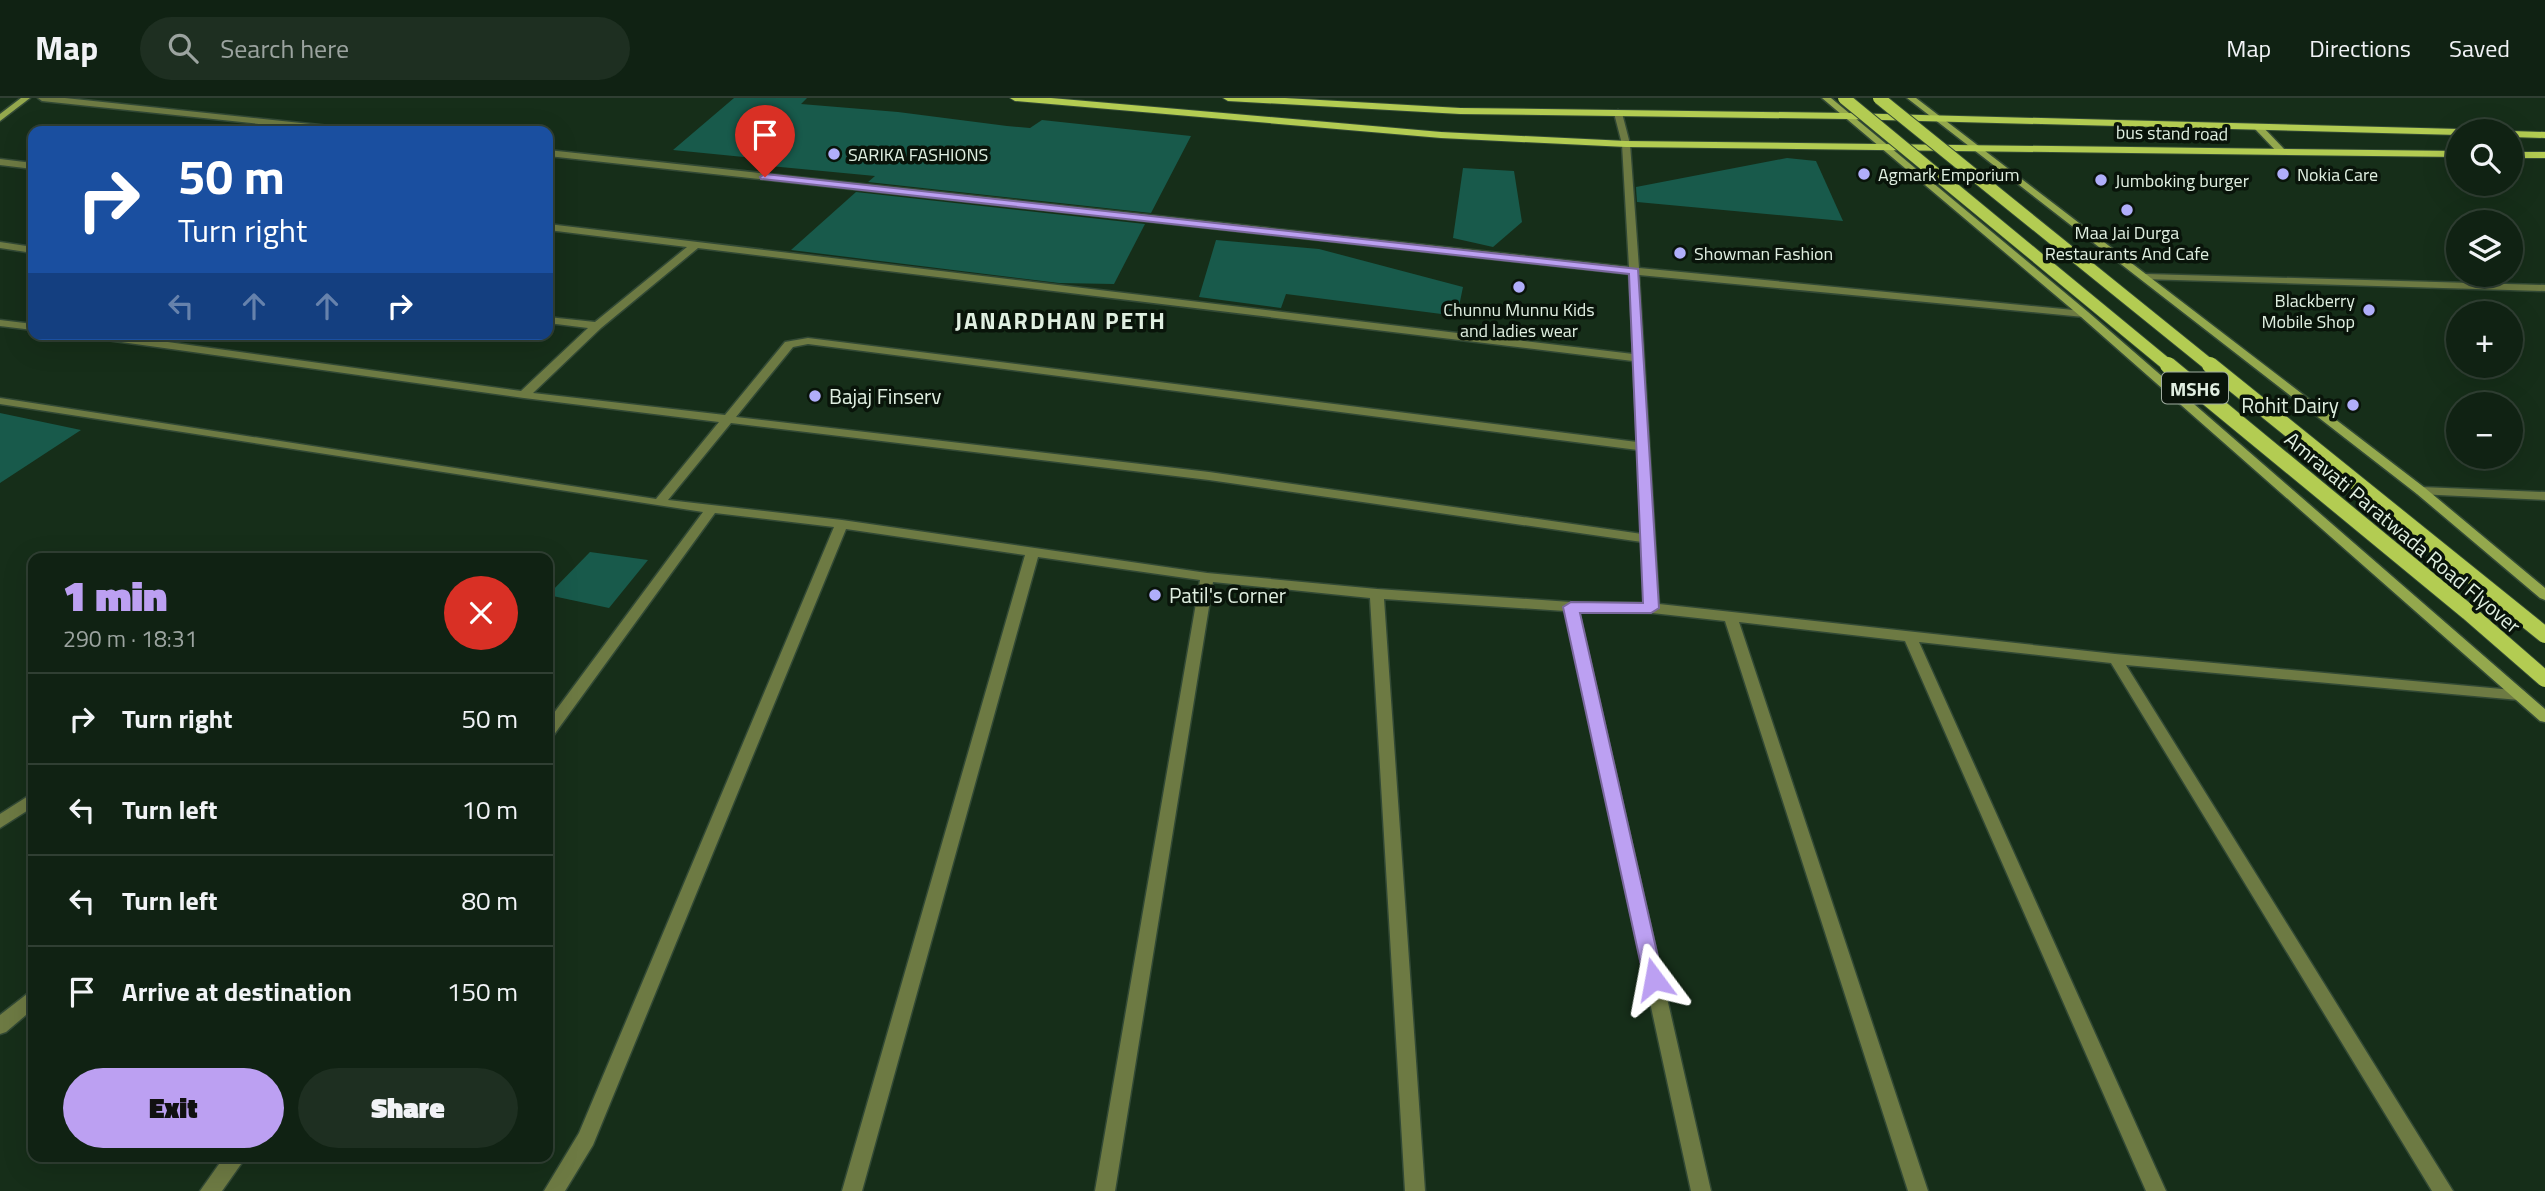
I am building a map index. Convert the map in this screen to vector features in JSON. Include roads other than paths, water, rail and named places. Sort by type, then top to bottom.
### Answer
[{"type":"main road","name":"bus stand road","points":[[1015,98],[1427,134],[1626,144],[2446,154]]},
{"type":"main road","name":"bus stand road","points":[[1228,98],[1460,111],[1846,116],[2446,132]]},
{"type":"main road","name":"Amravati Paratwada Road Flyover","points":[[1844,98],[2468,612],[2545,679]]},
{"type":"main road","name":"Amravati Paratwada Road Flyover","points":[[1879,98],[2545,635]]},
{"type":"main road","points":[[2523,134],[2545,135]]},
{"type":"main road","points":[[2523,155],[2545,155]]},
{"type":"street","points":[[0,118],[26,98]]},
{"type":"street","points":[[42,98],[302,126]]},
{"type":"street","points":[[1826,98],[2084,314],[2545,717]]},
{"type":"street","points":[[1911,98],[1972,148],[2146,277],[2421,491],[2545,596]]},
{"type":"street","points":[[1618,113],[1626,144],[1645,447],[1651,608]]},
{"type":"street","points":[[2258,127],[2282,152]]},
{"type":"street","points":[[553,154],[1634,271],[2084,314]]},
{"type":"street","points":[[0,162],[28,165]]},
{"type":"street","points":[[553,228],[1639,358]]},
{"type":"street","points":[[0,245],[28,249]]},
{"type":"street","points":[[524,395],[597,326],[695,245]]},
{"type":"street","points":[[2146,277],[2545,288]]},
{"type":"street","points":[[553,321],[597,326]]},
{"type":"street","points":[[0,323],[28,326]]},
{"type":"street","points":[[128,340],[524,395],[1209,476],[1648,539]]},
{"type":"street","points":[[659,503],[789,344],[808,341],[1645,447]]},
{"type":"street","points":[[0,401],[659,503],[842,524],[1207,577],[1377,594],[1571,607],[1651,608],[2115,659],[2519,695]]},
{"type":"street","points":[[2421,491],[2545,496]]},
{"type":"street","points":[[553,725],[711,510]]},
{"type":"street","points":[[554,1191],[586,1139],[842,524]]},
{"type":"street","points":[[852,1191],[1033,551]]},
{"type":"street","points":[[1104,1191],[1207,577]]},
{"type":"street","points":[[1377,594],[1415,1191]]},
{"type":"street","points":[[1571,607],[1701,1191]]},
{"type":"street","points":[[1730,616],[1918,1191]]},
{"type":"street","points":[[1910,637],[2156,1191]]},
{"type":"street","points":[[2115,659],[2442,1191]]},
{"type":"street","points":[[0,822],[28,802]]},
{"type":"street","points":[[0,1026],[28,1003]]},
{"type":"street","points":[[211,1191],[232,1162]]},
{"type":"place","name":"SARIKA FASHIONS","points":[[834,154]]},
{"type":"place","name":"Agmark Emporium","points":[[1864,174]]},
{"type":"place","name":"Nokia Care","points":[[2283,174]]},
{"type":"place","name":"Jumboking burger","points":[[2101,180]]},
{"type":"place","name":"Maa Jai Durga Restaurants And Cafe","points":[[2127,210]]},
{"type":"place","name":"Showman Fashion","points":[[1680,253]]},
{"type":"place","name":"Chunnu Munnu Kids and ladies wear","points":[[1519,287]]},
{"type":"place","name":"Blackberry Mobile Shop","points":[[2369,310]]},
{"type":"place","name":"Bajaj Finserv","points":[[815,396]]},
{"type":"place","name":"Rohit Dairy","points":[[2353,405]]},
{"type":"place","name":"Patil's Corner","points":[[1155,595]]},
{"type":"district","name":"JANARDHAN PETH","points":[[1061,320]]}]
